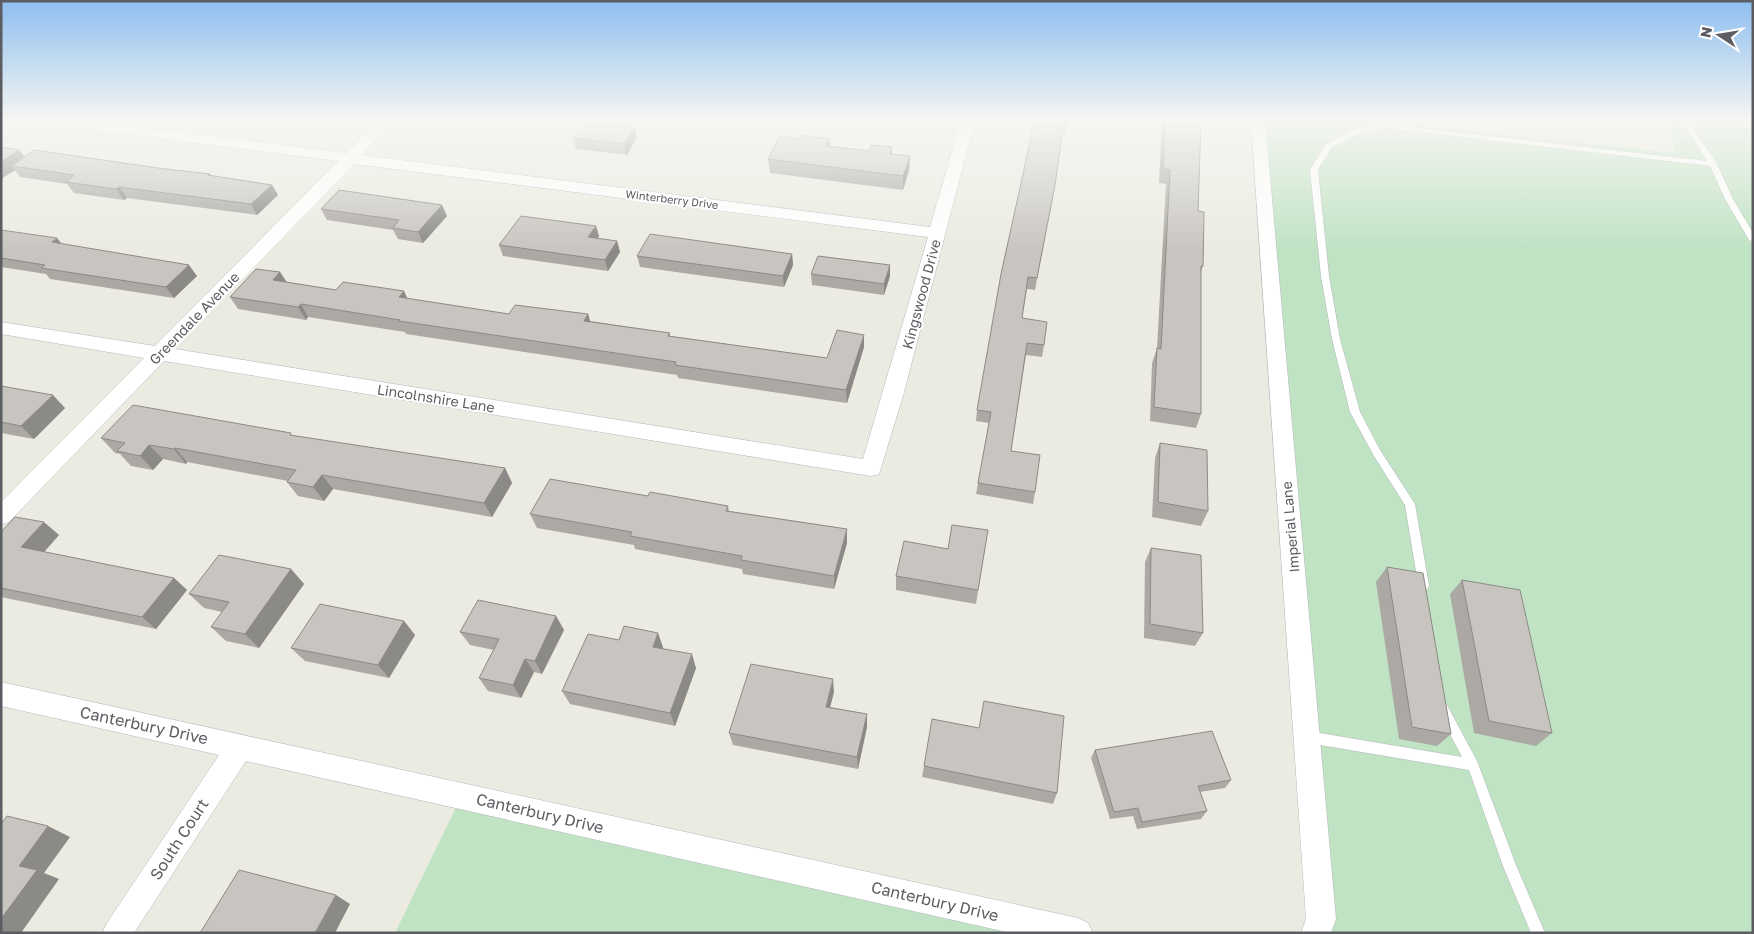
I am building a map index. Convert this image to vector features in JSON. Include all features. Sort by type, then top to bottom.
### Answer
[{"type":"street","name":"Greendale Avenue","points":[[1,516],[344,164]]},
{"type":"street","name":"Winterberry Drive","points":[[392,164],[937,234]]},
{"type":"street","name":"Kingswood Drive","points":[[871,468],[893,396],[956,164]]},
{"type":"street","name":"Imperial Lane","points":[[1261,164],[1321,919],[1316,933]]},
{"type":"street","name":"Lincolnshire Lane","points":[[1,328],[871,468]]},
{"type":"street","name":"Canterbury Drive","points":[[1,694],[1078,933]]},
{"type":"street","name":"South Court","points":[[118,933],[240,746]]},
{"type":"lane","points":[[1318,164],[1314,170],[1325,276],[1336,339],[1355,412],[1377,453],[1410,504],[1424,593]]},
{"type":"lane","points":[[1709,164],[1713,164],[1729,199],[1753,240]]},
{"type":"lane","points":[[1442,702],[1444,711],[1473,766],[1510,866],[1538,933]]},
{"type":"lane","points":[[1307,737],[1473,766]]},
{"type":"green space","points":[[1261,164],[1753,164],[1753,933],[1316,933],[1321,919]]},
{"type":"green space","points":[[462,795],[1078,933],[395,933]]},
{"type":"building","points":[[15,164],[128,164],[210,174],[208,175],[272,185],[251,204],[66,182],[74,175],[12,166]]},
{"type":"building","points":[[804,164],[907,164],[903,176]]},
{"type":"building","points":[[1058,164],[1037,278],[1028,277],[1022,318],[1047,322],[1044,345],[1027,343],[1011,451],[1040,455],[1035,492],[978,483],[991,412],[977,410],[1001,274],[1025,165]]},
{"type":"building","points":[[1163,164],[1200,164],[1198,211],[1204,212],[1203,266],[1201,266],[1201,414],[1154,407],[1157,348],[1161,349],[1170,170],[1163,169]]},
{"type":"building","points":[[339,190],[442,205],[418,232],[393,228],[399,220],[321,209]]},
{"type":"building","points":[[521,216],[596,226],[588,237],[617,241],[605,260],[499,245]]},
{"type":"building","points":[[1,230],[57,238],[52,242],[189,265],[166,287],[41,268],[45,265],[1,258]]},
{"type":"building","points":[[650,234],[792,254],[783,276],[637,256]]},
{"type":"building","points":[[818,256],[890,265],[884,284],[811,274]]},
{"type":"building","points":[[256,269],[280,272],[273,280],[336,290],[343,282],[404,291],[399,297],[509,314],[515,305],[588,314],[584,321],[670,333],[668,336],[827,358],[837,330],[864,335],[846,390],[675,365],[676,362],[399,321],[301,304],[298,307],[230,297]]},
{"type":"building","points":[[1,386],[53,395],[21,426],[1,422]]},
{"type":"building","points":[[133,405],[291,433],[290,435],[505,468],[484,503],[322,475],[313,487],[287,482],[296,470],[149,445],[140,456],[117,451],[125,443],[101,438]]},
{"type":"building","points":[[1160,443],[1207,450],[1208,511],[1158,502]]},
{"type":"building","points":[[550,479],[648,496],[650,492],[728,506],[726,511],[847,529],[834,576],[741,560],[742,556],[630,536],[632,532],[530,514]]},
{"type":"building","points":[[15,517],[44,522],[21,547],[174,578],[142,617],[1,588],[1,532]]},
{"type":"building","points":[[952,525],[988,530],[978,590],[896,576],[904,541],[948,549]]},
{"type":"building","points":[[1151,548],[1201,555],[1203,633],[1150,624]]},
{"type":"building","points":[[219,555],[291,569],[245,634],[211,627],[229,602],[189,594]]},
{"type":"building","points":[[1387,567],[1423,573],[1451,734],[1412,727]]},
{"type":"building","points":[[1462,580],[1520,590],[1552,733],[1489,721]]},
{"type":"building","points":[[478,600],[556,616],[535,661],[525,659],[513,685],[479,678],[499,639],[460,632]]},
{"type":"building","points":[[320,604],[404,621],[378,665],[291,648]]},
{"type":"building","points":[[624,626],[658,633],[653,647],[692,654],[670,713],[562,691],[588,634],[619,640]]},
{"type":"building","points":[[751,664],[833,679],[826,707],[867,714],[857,757],[729,733]]},
{"type":"building","points":[[984,701],[1064,716],[1057,793],[924,766],[932,719],[979,728]]},
{"type":"building","points":[[1212,731],[1231,780],[1198,786],[1207,811],[1142,822],[1138,808],[1114,812],[1095,750]]},
{"type":"building","points":[[7,816],[48,826],[19,866],[37,870],[1,919],[1,824]]},
{"type":"building","points":[[239,870],[336,895],[315,933],[200,933]]}]
